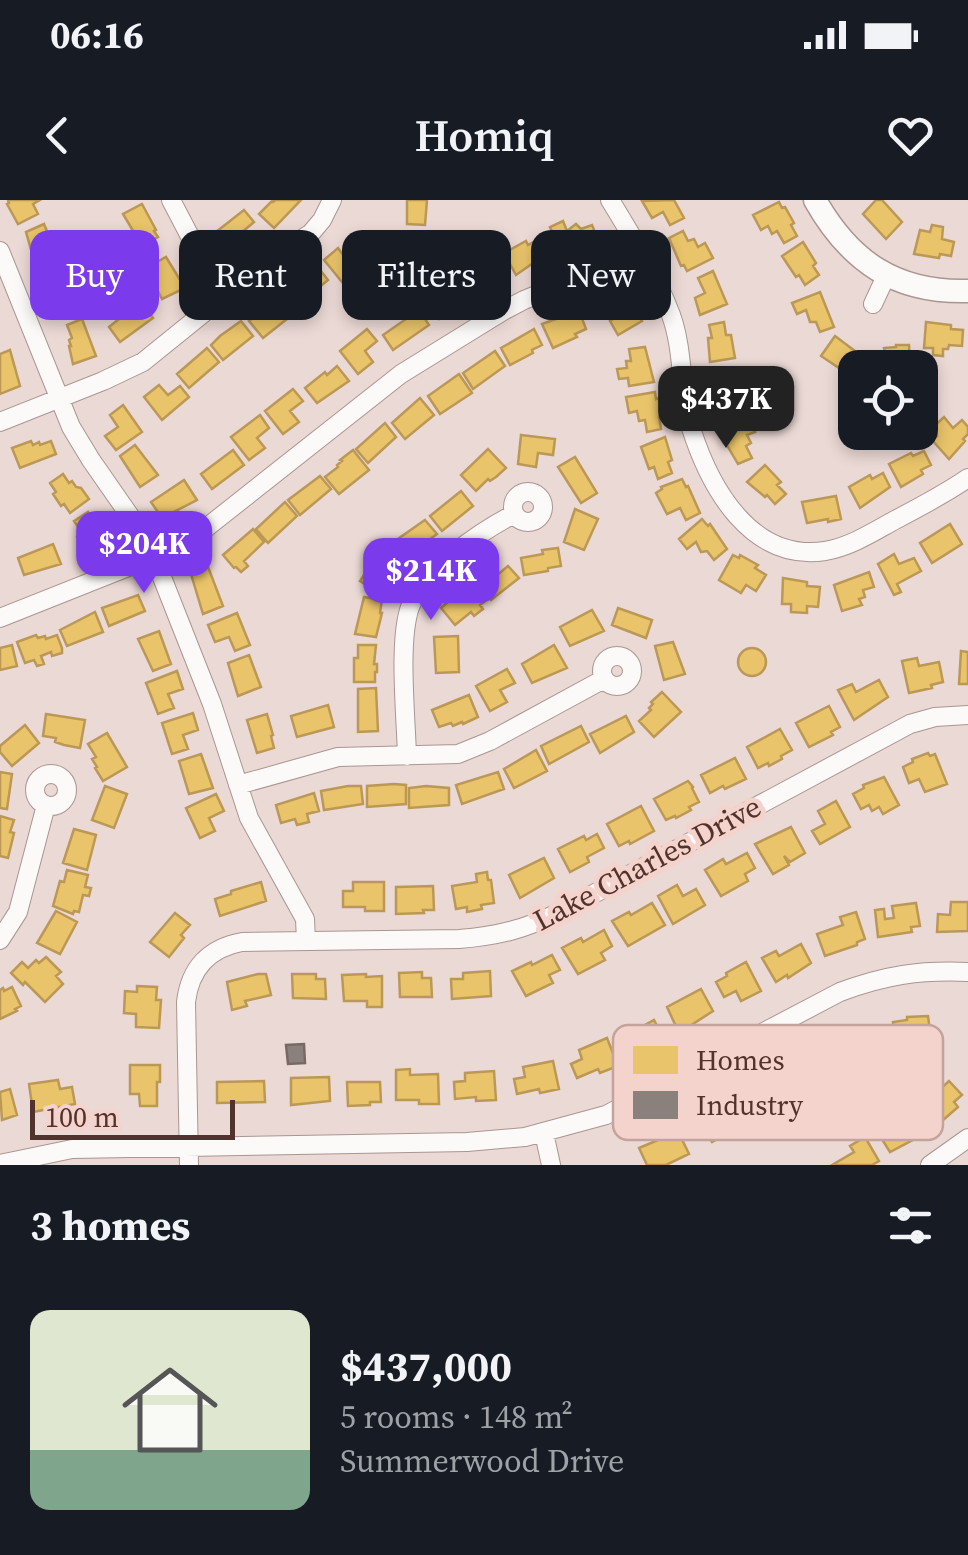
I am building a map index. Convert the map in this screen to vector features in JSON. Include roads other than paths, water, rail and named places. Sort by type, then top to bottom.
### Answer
[{"type":"main road","points":[[815,200],[844,243],[886,276],[940,291],[968,291]]},
{"type":"street","points":[[171,200],[187,230]]},
{"type":"street","points":[[314,230],[332,200]]},
{"type":"street","points":[[610,200],[627,230]]},
{"type":"street","points":[[0,250],[79,442],[139,529],[154,558],[212,704],[250,818],[304,920],[306,941]]},
{"type":"street","points":[[873,304],[886,276]]},
{"type":"street","points":[[0,618],[191,540],[369,398],[417,364],[531,297]]},
{"type":"street","points":[[671,316],[678,339],[685,401],[700,452],[728,505],[754,533],[769,542],[789,549],[826,551],[860,539],[968,478]]},
{"type":"street","points":[[0,422],[143,362],[194,320]]},
{"type":"street","points":[[407,756],[405,632],[409,610],[427,578],[478,536],[514,514]]},
{"type":"street","points":[[238,785],[338,756],[458,754],[604,680]]},
{"type":"street","name":"Lake Charles Drive","points":[[188,1155],[188,988],[203,960],[226,945],[490,937],[514,932],[575,904],[910,724],[968,715]]},
{"type":"street","points":[[0,940],[18,912],[46,806]]},
{"type":"street","points":[[777,1025],[867,982],[918,972],[968,972]]},
{"type":"street","points":[[0,1164],[72,1149],[188,1155],[505,1140],[544,1133],[613,1111]]},
{"type":"street","points":[[544,1133],[551,1165]]},
{"type":"street","points":[[930,1165],[968,1138]]}]
